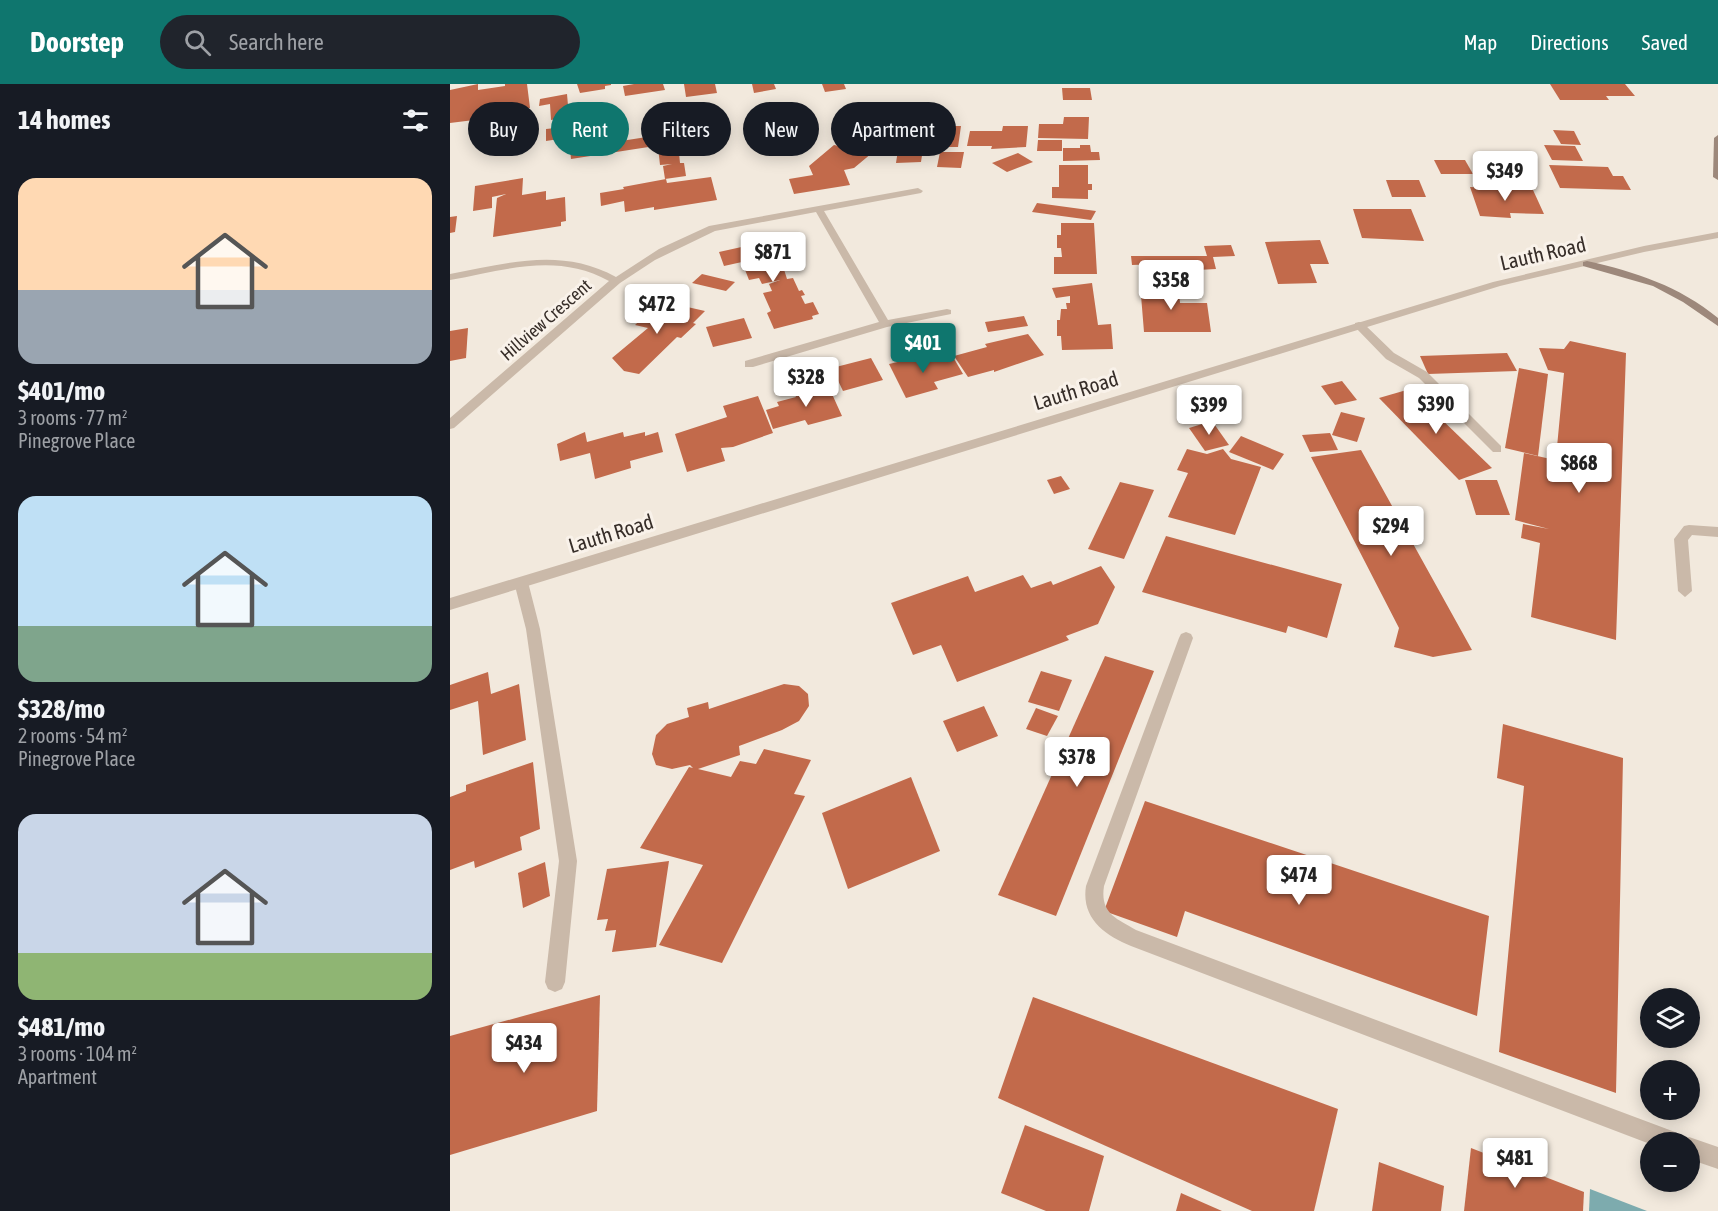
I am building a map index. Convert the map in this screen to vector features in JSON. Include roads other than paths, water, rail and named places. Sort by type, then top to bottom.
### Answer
[{"type":"street","points":[[1718,138],[1718,177]]},
{"type":"street","points":[[616,281],[658,252],[686,238],[743,222],[918,191]]},
{"type":"street","points":[[819,210],[885,324]]},
{"type":"street","name":"Lauth Road","points":[[450,604],[1497,284],[1718,235]]},
{"type":"street","name":"Hillview Crescent","points":[[450,277],[530,264],[560,262],[582,265],[616,281],[450,425]]},
{"type":"street","points":[[1587,264],[1641,276],[1675,292],[1718,323]]},
{"type":"street","points":[[749,364],[885,324],[947,312]]},
{"type":"street","points":[[1359,325],[1390,356],[1423,375],[1497,449]]},
{"type":"street","points":[[1685,591],[1681,539],[1689,530],[1718,532]]},
{"type":"street","points":[[521,582],[533,629],[568,861],[555,982]]},
{"type":"street","points":[[1186,638],[1091,898],[1094,909],[1102,921],[1131,937],[1646,1132]]},
{"type":"street","points":[[1700,1152],[1718,1158]]},
{"type":"water","points":[[1590,1189],[1647,1211],[1589,1211]]}]
